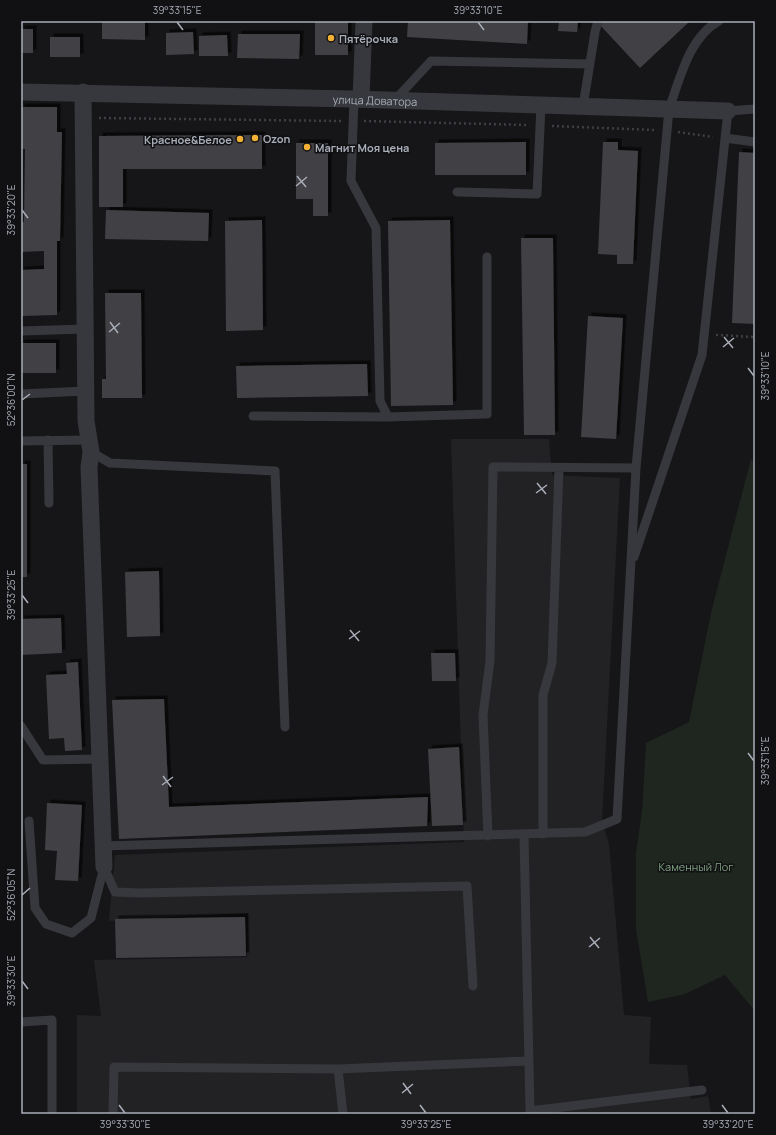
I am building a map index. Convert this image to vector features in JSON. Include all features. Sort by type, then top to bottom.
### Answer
[{"type":"street","points":[[358,99],[364,21]]},
{"type":"street","name":"улица Доватора","points":[[21,92],[83,100],[358,99],[728,110]]},
{"type":"street","points":[[83,100],[86,421],[90,446],[89,467],[104,867]]},
{"type":"lane","points":[[583,106],[598,21]]},
{"type":"lane","points":[[103,846],[524,835],[585,832],[617,819],[636,468],[669,109],[685,65],[701,36],[713,22]]},
{"type":"lane","points":[[394,100],[431,61],[590,64]]},
{"type":"lane","points":[[358,99],[353,121],[351,181],[376,228],[380,401],[388,416]]},
{"type":"lane","points":[[457,192],[537,194],[541,105]]},
{"type":"lane","points":[[630,570],[702,355],[728,110],[755,109]]},
{"type":"lane","points":[[725,138],[755,142]]},
{"type":"lane","points":[[253,416],[487,414],[487,257]]},
{"type":"lane","points":[[21,331],[85,329]]},
{"type":"lane","points":[[21,394],[86,392]]},
{"type":"lane","points":[[48,440],[49,503]]},
{"type":"lane","points":[[21,441],[48,440],[90,446],[110,463],[275,471],[285,727]]},
{"type":"lane","points":[[488,836],[483,715],[490,661],[493,467],[636,468]]},
{"type":"lane","points":[[543,834],[543,695],[552,663],[559,468]]},
{"type":"lane","points":[[21,726],[43,760],[100,759]]},
{"type":"lane","points":[[29,821],[35,908],[46,924],[72,933],[91,918],[104,867]]},
{"type":"lane","points":[[524,835],[528,1112],[702,1090]]},
{"type":"lane","points":[[104,867],[115,892],[134,893],[467,886],[473,986]]},
{"type":"lane","points":[[21,1022],[52,1020],[52,1114]]},
{"type":"lane","points":[[113,1114],[114,1067],[338,1070],[528,1061]]},
{"type":"lane","points":[[338,1070],[343,1114]]},
{"type":"path","points":[[83,100],[100,119],[353,121],[540,125],[667,131],[725,138]]},
{"type":"path","points":[[704,335],[755,337]]},
{"type":"shaded area","points":[[451,439],[549,439],[552,475],[620,478],[602,821],[609,844],[624,1015],[651,1017],[649,1064],[687,1065],[691,1099],[708,1096],[711,1114],[77,1114],[77,1015],[101,1016],[94,960],[247,957],[248,913],[109,921],[115,855],[464,842]]},
{"type":"green space","name":"Каменный Лог","points":[[751,459],[755,464],[755,1011],[725,975],[685,994],[648,1002],[636,929],[636,852],[642,812],[646,743],[689,722],[711,613]]},
{"type":"building","points":[[102,21],[145,21],[145,40],[102,39]]},
{"type":"building","name":"Пятёрочка","points":[[315,21],[348,21],[348,55],[315,55]]},
{"type":"building","points":[[408,21],[528,21],[527,44],[407,37]]},
{"type":"building","points":[[559,21],[578,21],[577,32],[558,31]]},
{"type":"building","points":[[602,21],[690,21],[640,68],[599,24]]},
{"type":"building","points":[[21,29],[33,29],[33,53],[21,53]]},
{"type":"building","points":[[193,32],[194,54],[166,55],[166,33]]},
{"type":"building","points":[[238,34],[300,34],[299,59],[237,58]]},
{"type":"building","points":[[227,35],[228,56],[199,56],[199,36]]},
{"type":"building","points":[[50,37],[80,37],[80,57],[50,57]]},
{"type":"building","points":[[21,107],[57,107],[57,132],[62,132],[60,241],[57,241],[57,315],[21,316],[21,270],[44,269],[44,251],[21,252],[21,222],[24,222],[25,149],[21,149]]},
{"type":"building","points":[[262,135],[262,169],[123,169],[123,207],[99,207],[99,136]]},
{"type":"building","points":[[526,142],[526,175],[435,175],[435,143]]},
{"type":"building","points":[[603,142],[618,142],[618,150],[638,151],[633,264],[617,264],[617,255],[598,254]]},
{"type":"building","points":[[296,143],[328,143],[328,216],[313,216],[313,199],[296,199]]},
{"type":"building","points":[[739,152],[755,153],[755,324],[732,323]]},
{"type":"building","points":[[106,210],[209,213],[208,241],[105,239]]},
{"type":"building","points":[[262,220],[263,330],[226,331],[225,221]]},
{"type":"building","points":[[450,220],[453,405],[391,406],[388,221]]},
{"type":"building","points":[[521,238],[553,238],[555,435],[524,435]]},
{"type":"building","points":[[105,293],[141,293],[142,398],[102,398],[102,379],[106,379]]},
{"type":"building","points":[[588,316],[623,318],[616,439],[581,437]]},
{"type":"building","points":[[21,343],[56,343],[56,373],[21,373]]},
{"type":"building","points":[[367,364],[368,396],[237,398],[236,366]]},
{"type":"building","points":[[21,464],[27,464],[27,577],[21,577]]},
{"type":"building","points":[[159,571],[160,636],[127,637],[125,572]]},
{"type":"building","points":[[61,618],[62,653],[21,655],[21,619]]},
{"type":"building","points":[[431,653],[455,653],[456,681],[432,681]]},
{"type":"building","points":[[78,662],[82,750],[65,751],[64,738],[49,739],[46,675],[67,674],[66,663]]},
{"type":"building","points":[[164,699],[169,807],[428,797],[427,826],[119,839],[112,700]]},
{"type":"building","points":[[459,747],[463,825],[432,826],[428,749]]},
{"type":"building","points":[[47,803],[82,805],[78,881],[55,880],[57,851],[45,850]]},
{"type":"building","points":[[245,917],[246,956],[116,958],[115,919]]},
{"type":"place","name":"Пятёрочка","points":[[331,38]]},
{"type":"place","name":"Ozon","points":[[255,138]]},
{"type":"place","name":"Красное&Белое","points":[[240,139]]},
{"type":"place","name":"Магнит Моя цена","points":[[307,147]]}]
